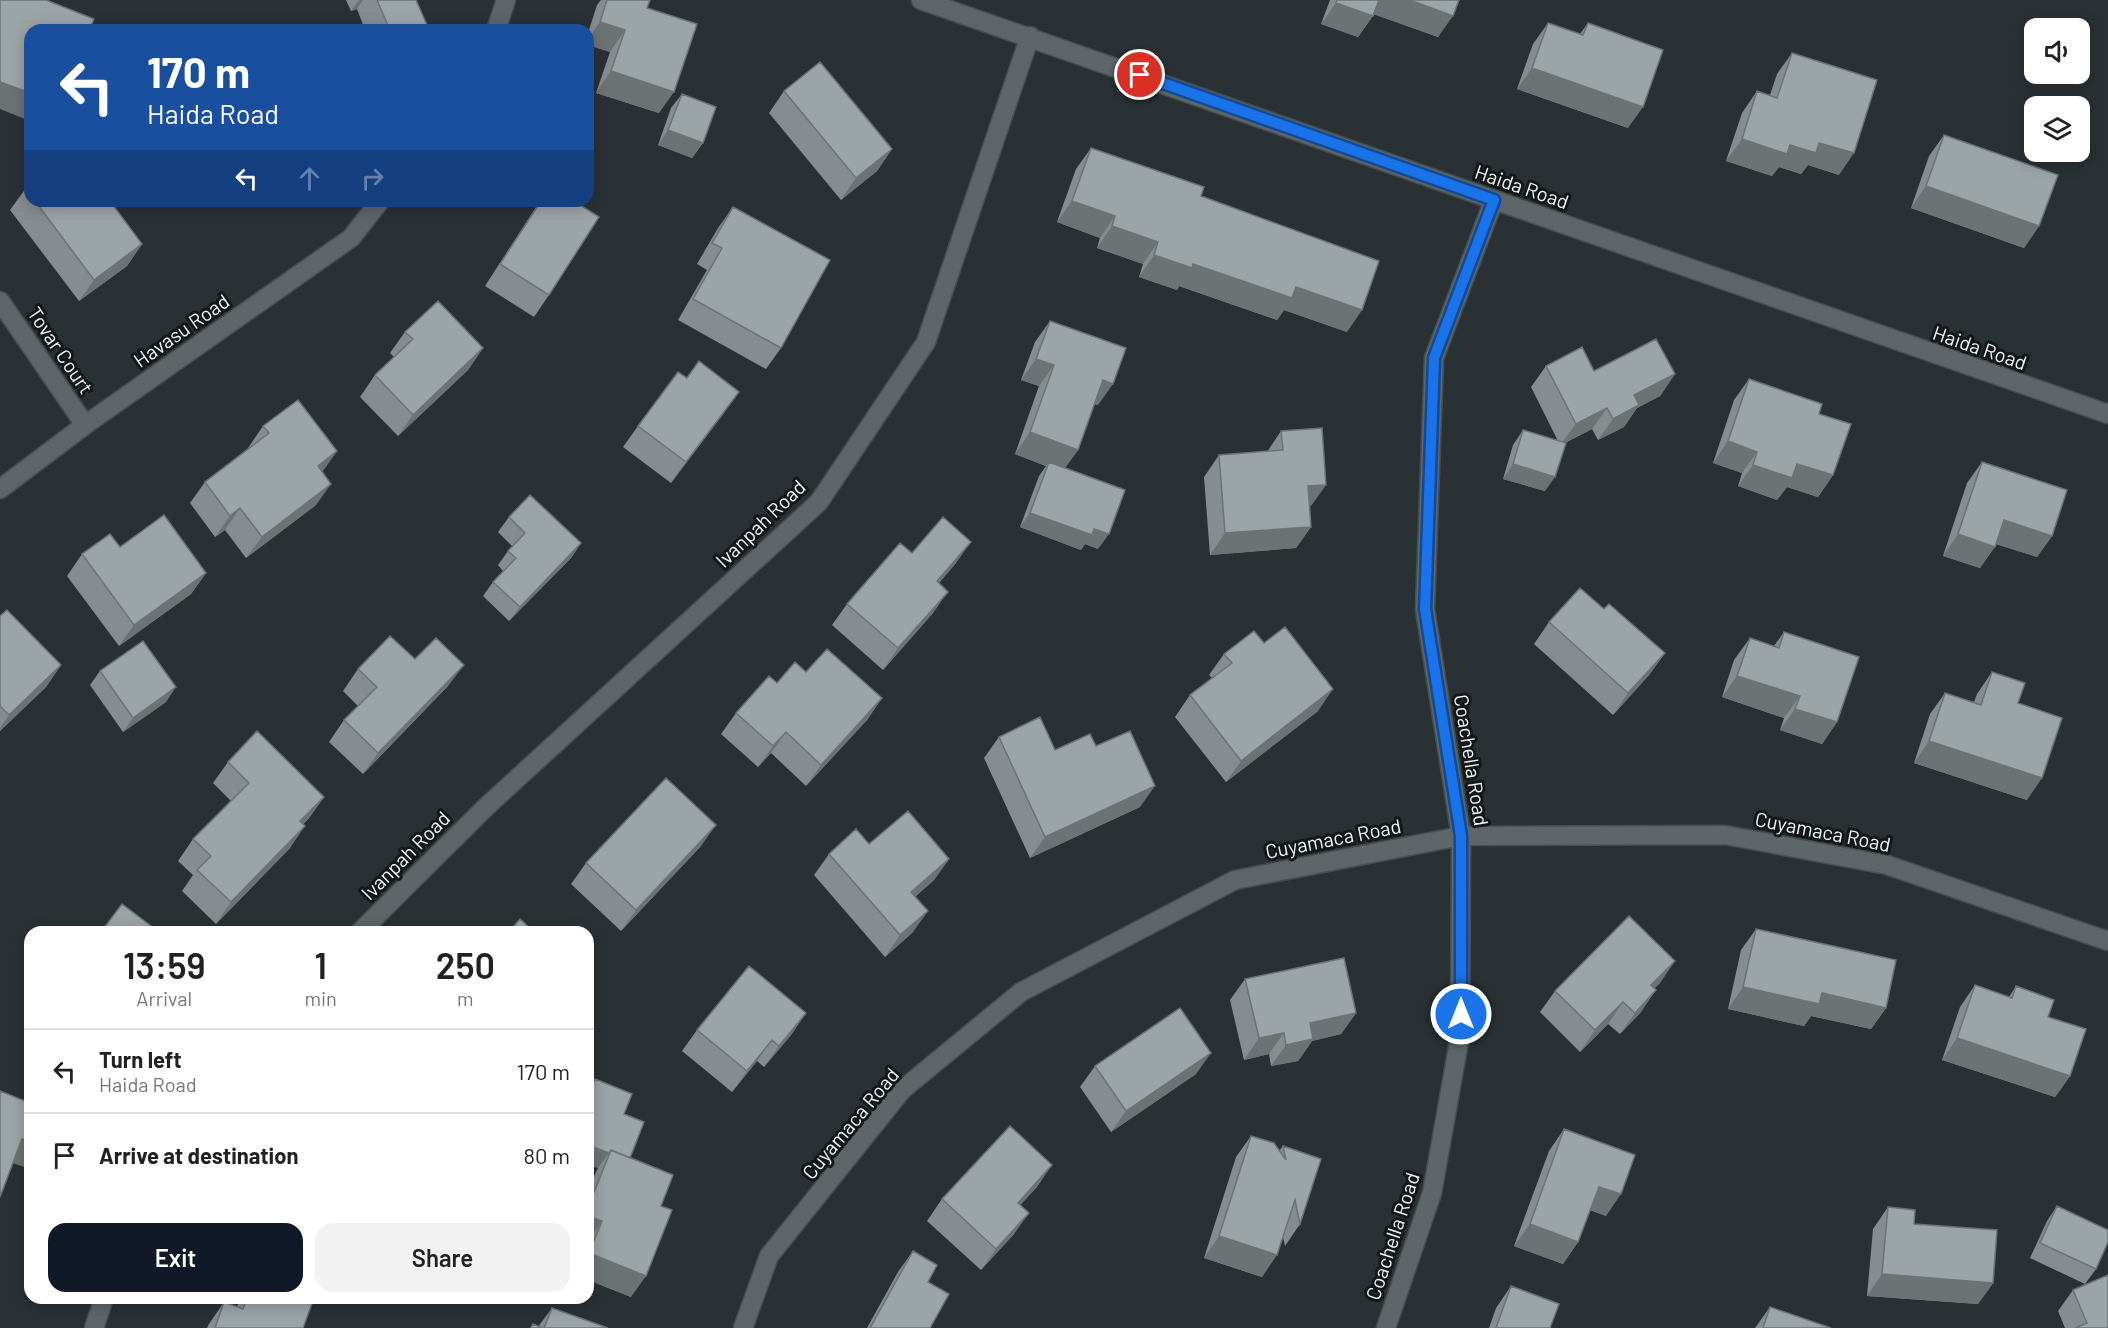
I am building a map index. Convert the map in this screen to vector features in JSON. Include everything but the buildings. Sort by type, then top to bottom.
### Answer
[{"type":"street","points":[[498,24],[506,0]]},
{"type":"street","name":"Haida Road","points":[[921,0],[1030,36],[2108,414]]},
{"type":"street","name":"Ivanpah Road","points":[[366,926],[486,807],[819,502],[926,342],[1030,36]]},
{"type":"street","name":"Coachella Road","points":[[1386,1328],[1432,1194],[1460,1036],[1461,836],[1425,609],[1434,358],[1494,200]]},
{"type":"street","name":"Havasu Road","points":[[0,489],[85,425],[351,238],[376,207]]},
{"type":"street","name":"Tovar Court","points":[[0,301],[85,425]]},
{"type":"street","name":"Cuyamaca Road","points":[[743,1328],[769,1256],[902,1090],[1021,992],[1234,880],[1461,836],[1725,835],[1887,865],[2108,940]]},
{"type":"street","points":[[93,1328],[102,1304]]},
{"type":"route","points":[[1140,75],[1494,200],[1434,358],[1425,609],[1461,836],[1461,1014]]}]
